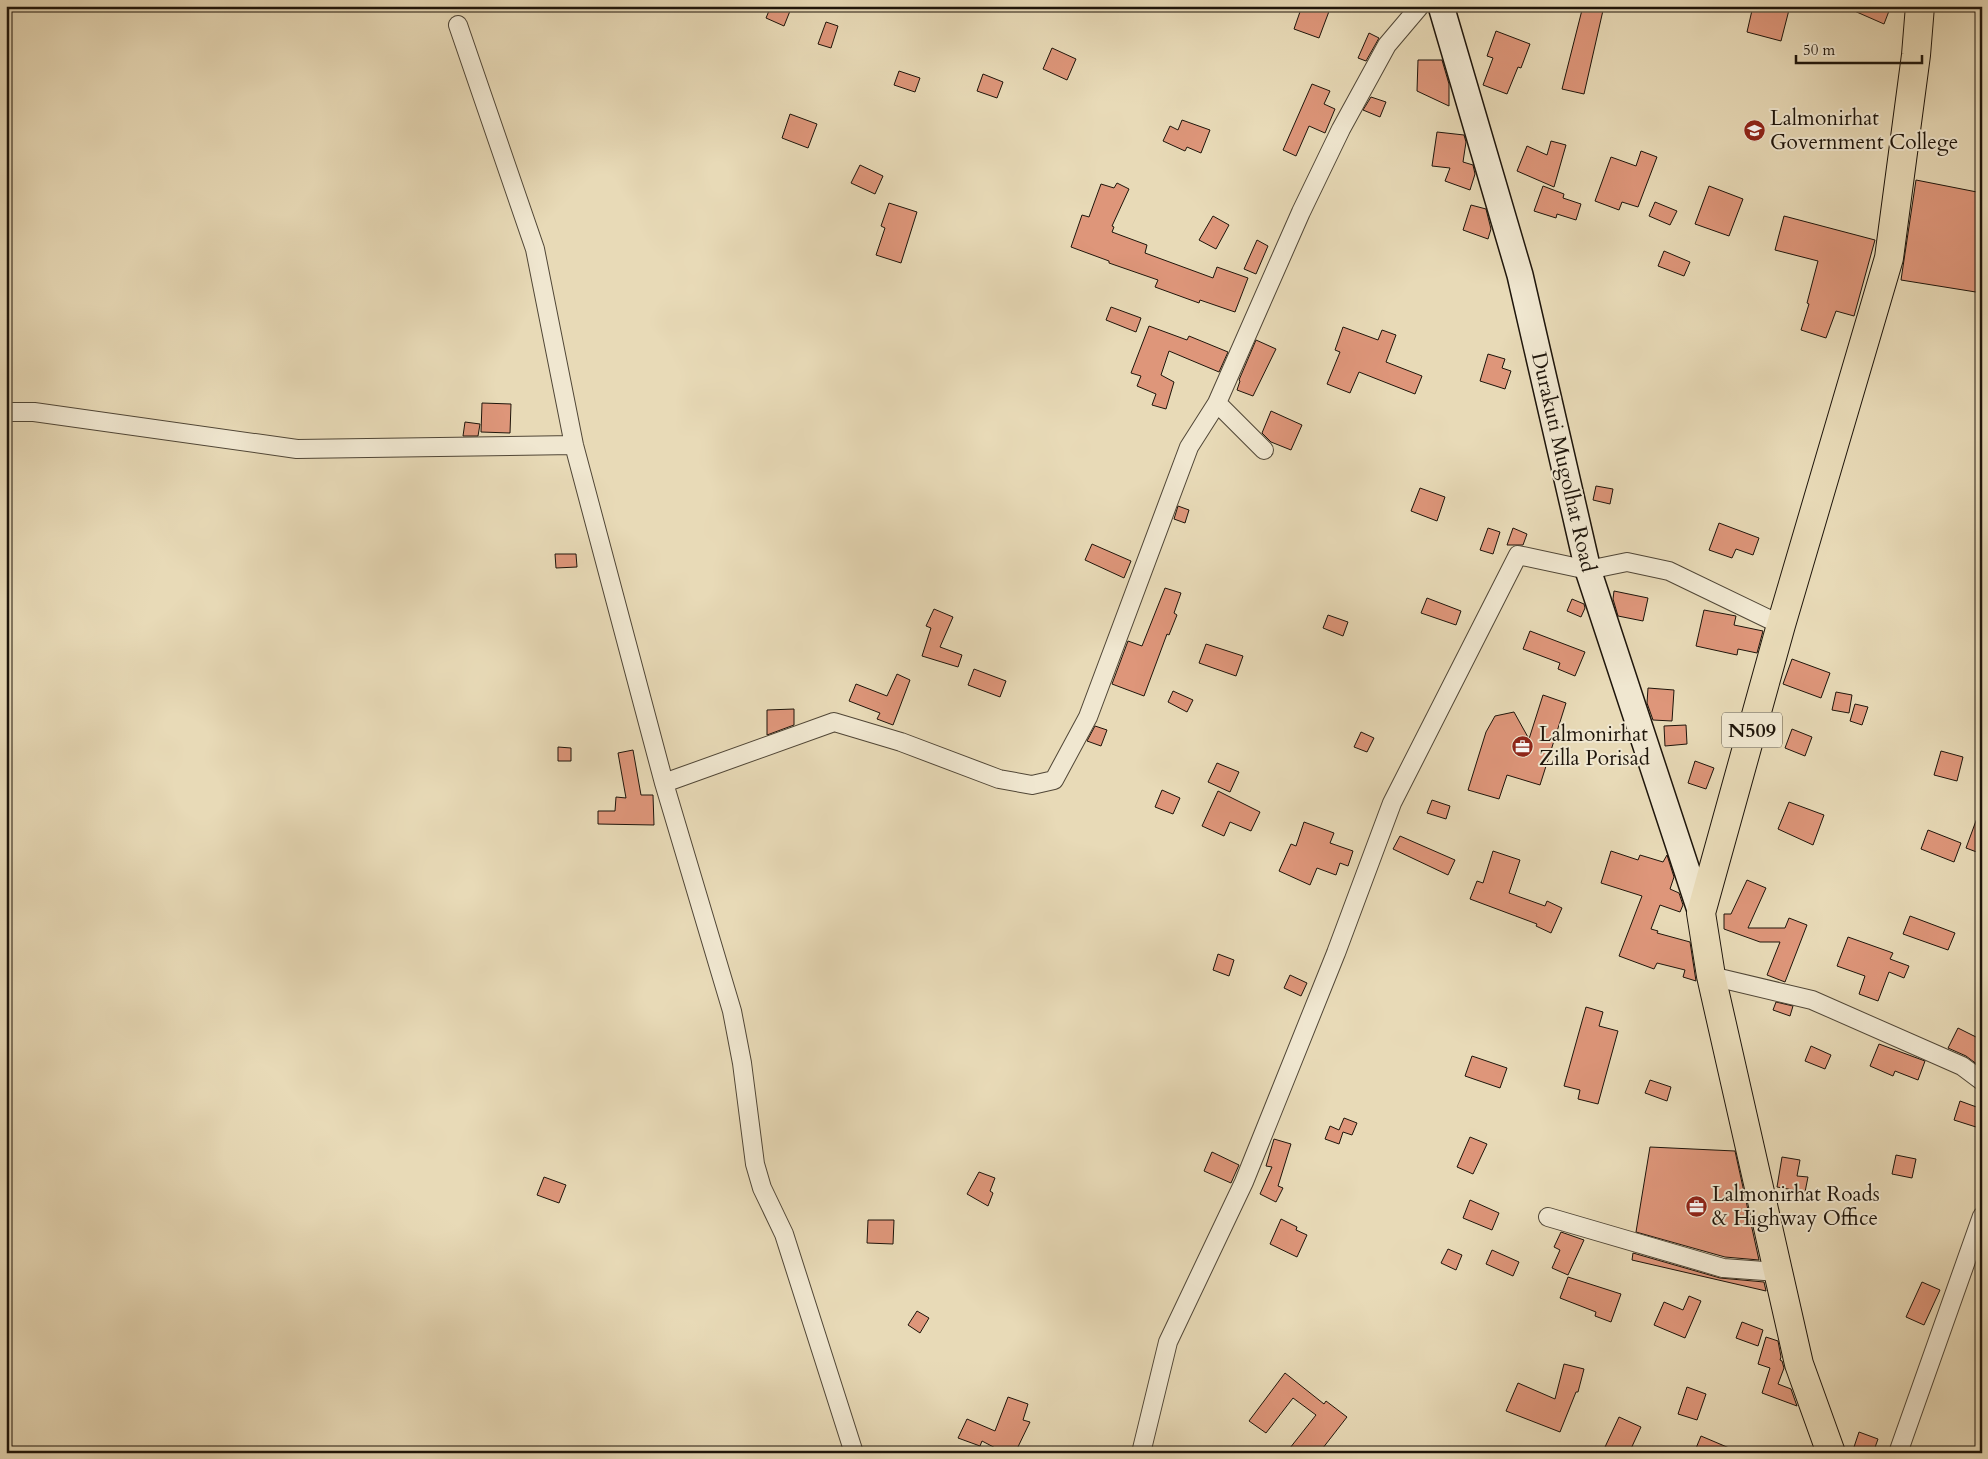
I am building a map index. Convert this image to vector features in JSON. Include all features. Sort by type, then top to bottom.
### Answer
[{"type":"highway","name":"N509","points":[[1831,1453],[1799,1364],[1711,976],[1701,913],[1781,625],[1889,258],[1916,55],[1920,6]]},
{"type":"main road","name":"Durakuti Mugolhat Road","points":[[1441,6],[1520,275],[1588,570],[1701,913]]},
{"type":"street","points":[[664,783],[834,722],[901,742],[999,780],[1032,785],[1054,780],[1088,717],[1189,447],[1217,403],[1301,212],[1341,129],[1387,46],[1420,6]]},
{"type":"street","points":[[458,25],[536,249],[574,445],[664,783],[732,1011],[742,1063],[755,1164],[762,1188],[784,1234],[854,1453]]},
{"type":"street","points":[[1217,403],[1264,450]]},
{"type":"street","points":[[6,412],[34,412],[297,449],[574,445]]},
{"type":"street","points":[[1141,1453],[1168,1342],[1244,1182],[1336,953],[1392,803],[1518,555],[1588,570],[1627,562],[1669,571],[1781,625]]},
{"type":"street","points":[[1711,976],[1812,1000],[1962,1066],[1982,1081]]},
{"type":"street","points":[[1898,1453],[1982,1216]]},
{"type":"street","points":[[1548,1217],[1723,1268],[1778,1272]]},
{"type":"building","points":[[771,6],[792,6],[784,26],[766,18]]},
{"type":"building","points":[[1302,6],[1331,6],[1319,38],[1294,29]]},
{"type":"building","points":[[1583,6],[1604,6],[1584,94],[1562,89]]},
{"type":"building","points":[[1753,6],[1790,6],[1781,41],[1747,32]]},
{"type":"building","points":[[1843,6],[1876,6],[1889,11],[1884,24]]},
{"type":"building","points":[[826,22],[838,26],[831,48],[818,44]]},
{"type":"building","points":[[1496,31],[1530,44],[1521,68],[1518,67],[1507,94],[1483,85],[1493,58],[1487,56]]},
{"type":"building","points":[[1369,33],[1379,38],[1366,61],[1358,58]]},
{"type":"building","points":[[1052,48],[1076,59],[1067,80],[1043,69]]},
{"type":"building","points":[[1418,60],[1442,60],[1449,84],[1449,106],[1417,91]]},
{"type":"building","points":[[899,71],[920,78],[915,92],[894,85]]},
{"type":"building","points":[[983,74],[1003,82],[997,98],[977,91]]},
{"type":"building","points":[[1312,84],[1330,91],[1324,104],[1335,109],[1325,133],[1309,126],[1296,156],[1283,150]]},
{"type":"building","points":[[1371,97],[1386,102],[1380,117],[1363,110]]},
{"type":"building","points":[[790,114],[817,124],[808,148],[782,138]]},
{"type":"building","points":[[1182,120],[1210,130],[1201,153],[1187,147],[1185,151],[1163,141],[1170,126],[1178,130]]},
{"type":"building","points":[[1437,132],[1464,135],[1466,142],[1463,162],[1473,165],[1475,174],[1470,190],[1445,181],[1450,168],[1432,166]]},
{"type":"building","points":[[1551,141],[1566,145],[1554,187],[1517,171],[1527,146],[1547,155]]},
{"type":"building","points":[[1641,151],[1657,157],[1638,207],[1622,202],[1619,210],[1595,201],[1611,157],[1636,166]]},
{"type":"building","points":[[860,165],[883,176],[875,194],[851,183]]},
{"type":"building","points":[[1916,180],[1982,193],[1982,293],[1901,280]]},
{"type":"building","points":[[1117,183],[1129,189],[1112,226],[1114,227],[1112,232],[1147,245],[1145,253],[1213,278],[1217,267],[1248,278],[1235,312],[1200,300],[1199,303],[1155,287],[1158,280],[1071,247],[1082,215],[1089,217],[1101,184],[1114,188]]},
{"type":"building","points":[[1543,186],[1564,194],[1563,198],[1581,204],[1576,220],[1557,214],[1556,218],[1534,211]]},
{"type":"building","points":[[1709,186],[1743,199],[1729,236],[1695,224]]},
{"type":"building","points":[[1655,202],[1677,211],[1670,225],[1649,216]]},
{"type":"building","points":[[889,203],[917,212],[901,263],[876,255],[885,228],[881,226]]},
{"type":"building","points":[[1471,205],[1486,209],[1491,229],[1488,239],[1463,230]]},
{"type":"building","points":[[1213,216],[1229,225],[1216,249],[1199,240]]},
{"type":"building","points":[[1784,216],[1875,240],[1854,316],[1836,311],[1826,338],[1801,330],[1809,304],[1807,303],[1818,261],[1775,250]]},
{"type":"building","points":[[1257,240],[1268,246],[1256,274],[1244,269]]},
{"type":"building","points":[[1664,251],[1690,262],[1684,276],[1658,266]]},
{"type":"building","points":[[1111,307],[1141,318],[1136,332],[1106,320]]},
{"type":"building","points":[[1149,326],[1187,340],[1189,336],[1228,352],[1219,372],[1169,351],[1161,375],[1174,382],[1166,409],[1152,405],[1156,394],[1137,386],[1141,376],[1131,373]]},
{"type":"building","points":[[1343,327],[1378,340],[1382,330],[1396,335],[1386,362],[1422,376],[1415,394],[1359,372],[1350,393],[1327,384],[1340,352],[1335,350]]},
{"type":"building","points":[[1256,340],[1276,349],[1253,396],[1237,390],[1239,380]]},
{"type":"building","points":[[1488,354],[1505,359],[1502,368],[1511,371],[1505,389],[1480,381]]},
{"type":"building","points":[[482,403],[511,404],[510,433],[481,432]]},
{"type":"building","points":[[1271,411],[1302,425],[1291,450],[1271,442],[1262,433]]},
{"type":"building","points":[[465,422],[480,424],[478,436],[463,436]]},
{"type":"building","points":[[1596,486],[1613,489],[1610,504],[1593,500]]},
{"type":"building","points":[[1420,488],[1445,497],[1437,521],[1411,511]]},
{"type":"building","points":[[1178,506],[1189,510],[1185,523],[1174,519]]},
{"type":"building","points":[[1719,523],[1759,538],[1753,555],[1736,549],[1732,558],[1709,550]]},
{"type":"building","points":[[1488,528],[1500,532],[1493,554],[1480,550]]},
{"type":"building","points":[[1513,528],[1527,534],[1523,545],[1507,545]]},
{"type":"building","points":[[1092,544],[1131,561],[1124,578],[1085,560]]},
{"type":"building","points":[[555,554],[576,554],[577,567],[556,568]]},
{"type":"building","points":[[1165,588],[1181,593],[1174,613],[1177,615],[1169,635],[1167,634],[1144,696],[1112,684],[1128,641],[1142,646]]},
{"type":"building","points":[[1614,591],[1648,598],[1643,621],[1618,616],[1613,599]]},
{"type":"building","points":[[1427,598],[1461,611],[1456,625],[1421,613]]},
{"type":"building","points":[[1572,599],[1584,604],[1585,608],[1581,617],[1567,611]]},
{"type":"building","points":[[934,609],[953,617],[940,647],[962,655],[958,667],[922,656],[931,628],[926,626]]},
{"type":"building","points":[[1704,610],[1736,616],[1734,625],[1763,631],[1757,653],[1738,649],[1737,655],[1696,646]]},
{"type":"building","points":[[1328,615],[1348,622],[1343,636],[1323,628]]},
{"type":"building","points":[[1530,631],[1585,652],[1575,676],[1558,669],[1560,663],[1523,649]]},
{"type":"building","points":[[1206,644],[1243,656],[1236,676],[1199,663]]},
{"type":"building","points":[[1792,659],[1830,673],[1821,698],[1783,684]]},
{"type":"building","points":[[974,669],[1006,681],[1000,697],[968,685]]},
{"type":"building","points":[[897,674],[910,680],[893,725],[877,719],[880,713],[849,701],[856,684],[887,696]]},
{"type":"building","points":[[1648,688],[1674,690],[1672,721],[1653,720],[1647,703]]},
{"type":"building","points":[[1173,691],[1193,700],[1187,712],[1168,702]]},
{"type":"building","points":[[1836,692],[1852,695],[1849,713],[1832,710]]},
{"type":"building","name":"Lalmonirhat Zilla Porisad","points":[[1543,695],[1566,703],[1540,785],[1507,775],[1499,799],[1468,790],[1486,732],[1495,716],[1514,712],[1529,739]]},
{"type":"building","points":[[1855,704],[1868,707],[1862,725],[1850,721]]},
{"type":"building","points":[[794,709],[794,725],[767,735],[767,710]]},
{"type":"building","points":[[1686,725],[1687,744],[1665,746],[1664,726]]},
{"type":"building","points":[[1095,726],[1107,730],[1101,746],[1087,741]]},
{"type":"building","points":[[1792,729],[1812,737],[1805,756],[1785,748]]},
{"type":"building","points":[[1361,732],[1374,738],[1367,752],[1354,747]]},
{"type":"building","points":[[558,747],[571,748],[571,761],[558,761]]},
{"type":"building","points":[[633,750],[641,795],[653,795],[654,825],[598,824],[598,811],[615,811],[616,797],[626,798],[618,753]]},
{"type":"building","points":[[1941,751],[1963,757],[1957,781],[1934,775]]},
{"type":"building","points":[[1695,761],[1714,768],[1706,789],[1688,783]]},
{"type":"building","points":[[1217,763],[1239,772],[1230,792],[1208,782]]},
{"type":"building","points":[[1162,790],[1180,798],[1173,814],[1155,807]]},
{"type":"building","points":[[1218,791],[1260,812],[1251,831],[1230,822],[1224,836],[1202,826]]},
{"type":"building","points":[[1432,800],[1450,806],[1446,819],[1427,813]]},
{"type":"building","points":[[1789,802],[1824,815],[1813,845],[1778,829]]},
{"type":"building","points":[[1980,810],[1982,810],[1982,854],[1966,848]]},
{"type":"building","points":[[1304,822],[1334,833],[1330,843],[1353,851],[1348,866],[1340,863],[1336,875],[1317,868],[1310,885],[1279,871],[1291,844],[1296,846]]},
{"type":"building","points":[[1928,830],[1961,843],[1954,862],[1921,849]]},
{"type":"building","points":[[1400,836],[1455,860],[1448,875],[1393,849]]},
{"type":"building","points":[[1493,851],[1520,860],[1509,893],[1545,906],[1547,901],[1562,908],[1551,933],[1536,926],[1537,924],[1470,899],[1477,881],[1483,883]]},
{"type":"building","points":[[1611,851],[1638,860],[1640,855],[1663,862],[1667,855],[1674,877],[1670,889],[1679,893],[1683,905],[1680,912],[1660,905],[1651,929],[1658,931],[1657,933],[1690,942],[1696,981],[1683,977],[1685,970],[1657,963],[1654,969],[1619,956],[1642,896],[1601,883]]},
{"type":"building","points":[[1747,880],[1766,888],[1748,928],[1785,928],[1789,918],[1807,925],[1785,982],[1767,975],[1780,942],[1760,942],[1724,929],[1724,914],[1731,914]]},
{"type":"building","points":[[1910,916],[1955,933],[1948,950],[1903,934]]},
{"type":"building","points":[[1848,937],[1893,953],[1890,959],[1909,966],[1904,978],[1889,972],[1878,1001],[1859,994],[1865,976],[1837,966]]},
{"type":"building","points":[[1218,954],[1234,960],[1229,976],[1213,970]]},
{"type":"building","points":[[1290,975],[1307,983],[1301,996],[1284,988]]},
{"type":"building","points":[[1776,1002],[1793,1006],[1790,1016],[1773,1010]]},
{"type":"building","points":[[1586,1007],[1603,1012],[1599,1026],[1618,1031],[1598,1104],[1578,1099],[1580,1090],[1564,1086]]},
{"type":"building","points":[[1958,1028],[1982,1040],[1982,1068],[1966,1056],[1948,1048]]},
{"type":"building","points":[[1879,1044],[1925,1061],[1918,1080],[1895,1071],[1893,1076],[1870,1066]]},
{"type":"building","points":[[1811,1046],[1831,1055],[1825,1069],[1805,1061]]},
{"type":"building","points":[[1472,1056],[1507,1068],[1500,1088],[1465,1076]]},
{"type":"building","points":[[1650,1080],[1671,1087],[1667,1101],[1645,1093]]},
{"type":"building","points":[[1960,1101],[1982,1109],[1976,1127],[1954,1120]]},
{"type":"building","points":[[1344,1118],[1357,1123],[1352,1135],[1343,1132],[1339,1144],[1325,1139],[1330,1126],[1339,1130]]},
{"type":"building","points":[[1470,1137],[1487,1144],[1473,1174],[1457,1167]]},
{"type":"building","points":[[1274,1139],[1291,1144],[1278,1186],[1283,1188],[1276,1202],[1260,1194],[1272,1167],[1266,1166]]},
{"type":"building","name":"Lalmonirhat Roads & Highway Office","points":[[1650,1147],[1735,1151],[1759,1260],[1725,1257],[1636,1232]]},
{"type":"building","points":[[1212,1152],[1239,1165],[1231,1183],[1204,1171]]},
{"type":"building","points":[[1896,1155],[1916,1159],[1912,1178],[1892,1174]]},
{"type":"building","points":[[1782,1157],[1800,1160],[1797,1176],[1808,1177],[1805,1192],[1777,1187]]},
{"type":"building","points":[[979,1172],[995,1178],[990,1191],[993,1193],[988,1206],[967,1194]]},
{"type":"building","points":[[544,1177],[566,1185],[559,1203],[537,1195]]},
{"type":"building","points":[[1470,1200],[1499,1213],[1492,1230],[1463,1218]]},
{"type":"building","points":[[1281,1219],[1297,1227],[1296,1230],[1307,1235],[1297,1257],[1270,1244]]},
{"type":"building","points":[[868,1220],[894,1220],[893,1244],[867,1243]]},
{"type":"building","points":[[1561,1232],[1584,1240],[1568,1275],[1552,1268],[1560,1250],[1554,1247]]},
{"type":"building","points":[[1448,1249],[1462,1255],[1456,1270],[1441,1263]]},
{"type":"building","points":[[1492,1250],[1519,1262],[1513,1276],[1486,1264]]},
{"type":"building","points":[[1633,1253],[1720,1278],[1764,1282],[1766,1291],[1632,1260]]},
{"type":"building","points":[[1568,1277],[1621,1294],[1611,1322],[1595,1316],[1596,1312],[1560,1298]]},
{"type":"building","points":[[1922,1282],[1940,1290],[1924,1325],[1906,1317]]},
{"type":"building","points":[[1689,1296],[1701,1301],[1685,1338],[1654,1325],[1664,1302],[1683,1310]]},
{"type":"building","points":[[917,1311],[929,1318],[920,1333],[908,1325]]},
{"type":"building","points":[[1742,1322],[1763,1330],[1758,1346],[1736,1338]]},
{"type":"building","points":[[1766,1337],[1778,1341],[1780,1360],[1784,1368],[1778,1384],[1791,1389],[1797,1406],[1762,1393],[1770,1368],[1758,1364]]},
{"type":"building","points":[[1564,1364],[1584,1369],[1578,1392],[1576,1392],[1560,1432],[1506,1411],[1518,1383],[1555,1399]]},
{"type":"building","points":[[1285,1373],[1324,1404],[1326,1401],[1347,1417],[1319,1453],[1286,1453],[1316,1415],[1293,1398],[1266,1433],[1249,1421]]},
{"type":"building","points":[[1687,1387],[1706,1394],[1697,1420],[1678,1414]]},
{"type":"building","points":[[1008,1397],[1028,1404],[1023,1420],[1030,1422],[1015,1453],[1005,1453],[982,1441],[980,1446],[958,1438],[967,1419],[995,1431]]},
{"type":"building","points":[[1619,1417],[1641,1427],[1629,1453],[1618,1453],[1605,1447]]},
{"type":"building","points":[[1859,1432],[1878,1439],[1873,1453],[1852,1453]]},
{"type":"building","points":[[1701,1436],[1741,1453],[1694,1453]]},
{"type":"place","name":"Lalmonirhat Government College","points":[[1754,130]]},
{"type":"place","name":"Lalmonirhat Zilla Porisad","points":[[1523,746]]},
{"type":"place","name":"Lalmonirhat Roads & Highway Office","points":[[1696,1206]]}]
